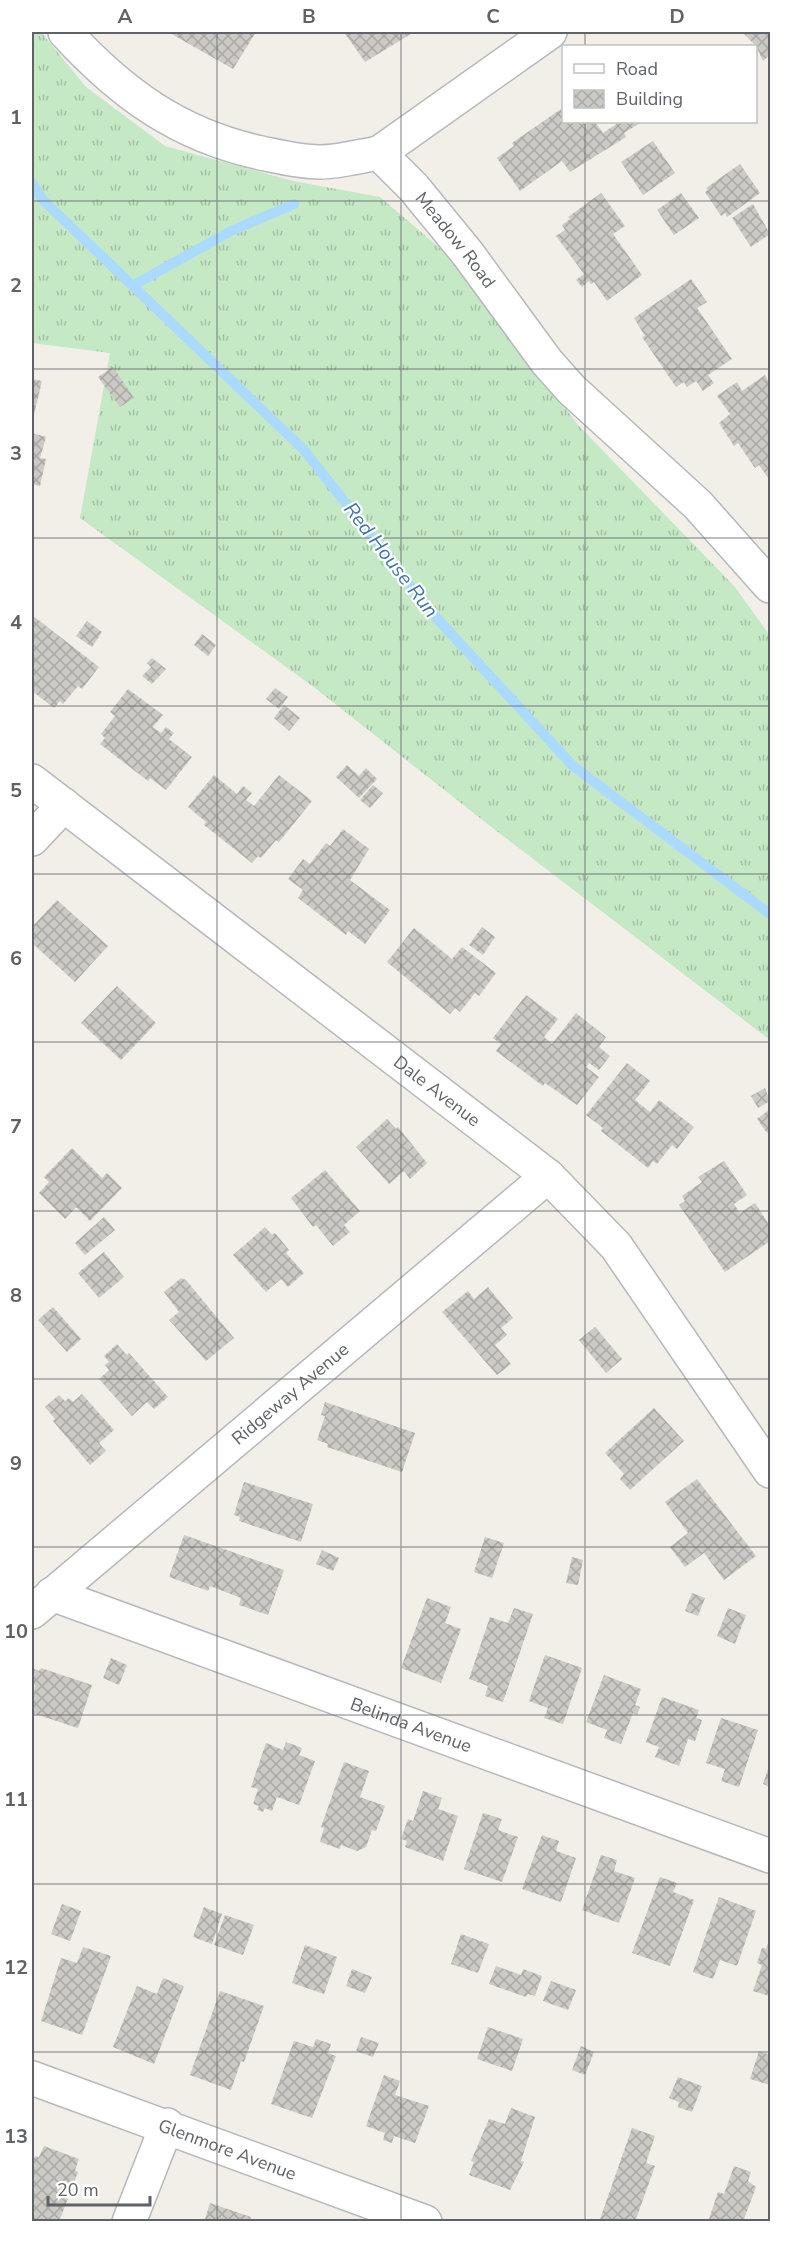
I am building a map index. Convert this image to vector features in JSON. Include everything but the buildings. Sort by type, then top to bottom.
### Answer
[{"type":"street","points":[[65,32],[97,66],[123,89],[172,122],[238,148],[283,158],[320,162],[379,153],[550,32]]},
{"type":"street","name":"Meadow Road","points":[[379,153],[414,188],[468,254],[547,362],[571,389],[698,505],[771,586]]},
{"type":"street","name":"Dale Avenue","points":[[32,781],[548,1176],[616,1246],[771,1471]]},
{"type":"street","points":[[32,839],[64,804]]},
{"type":"street","name":"Ridgeway Avenue","points":[[42,1603],[548,1176]]},
{"type":"street","name":"Belinda Avenue","points":[[42,1603],[771,1856]]},
{"type":"street","name":"Glenmore Avenue","points":[[32,2078],[167,2125],[425,2222]]},
{"type":"street","points":[[129,2222],[167,2125]]},
{"type":"green space","points":[[32,32],[41,32],[86,87],[165,146],[293,181],[380,197],[467,271],[577,424],[735,587],[770,636],[770,1040],[490,826],[315,688],[80,518],[110,353],[32,343]]},
{"type":"waterway","name":"Red House Run","points":[[32,183],[42,199],[304,450],[432,613],[573,766],[770,914]]},
{"type":"waterway","points":[[134,285],[231,231],[294,204]]}]
